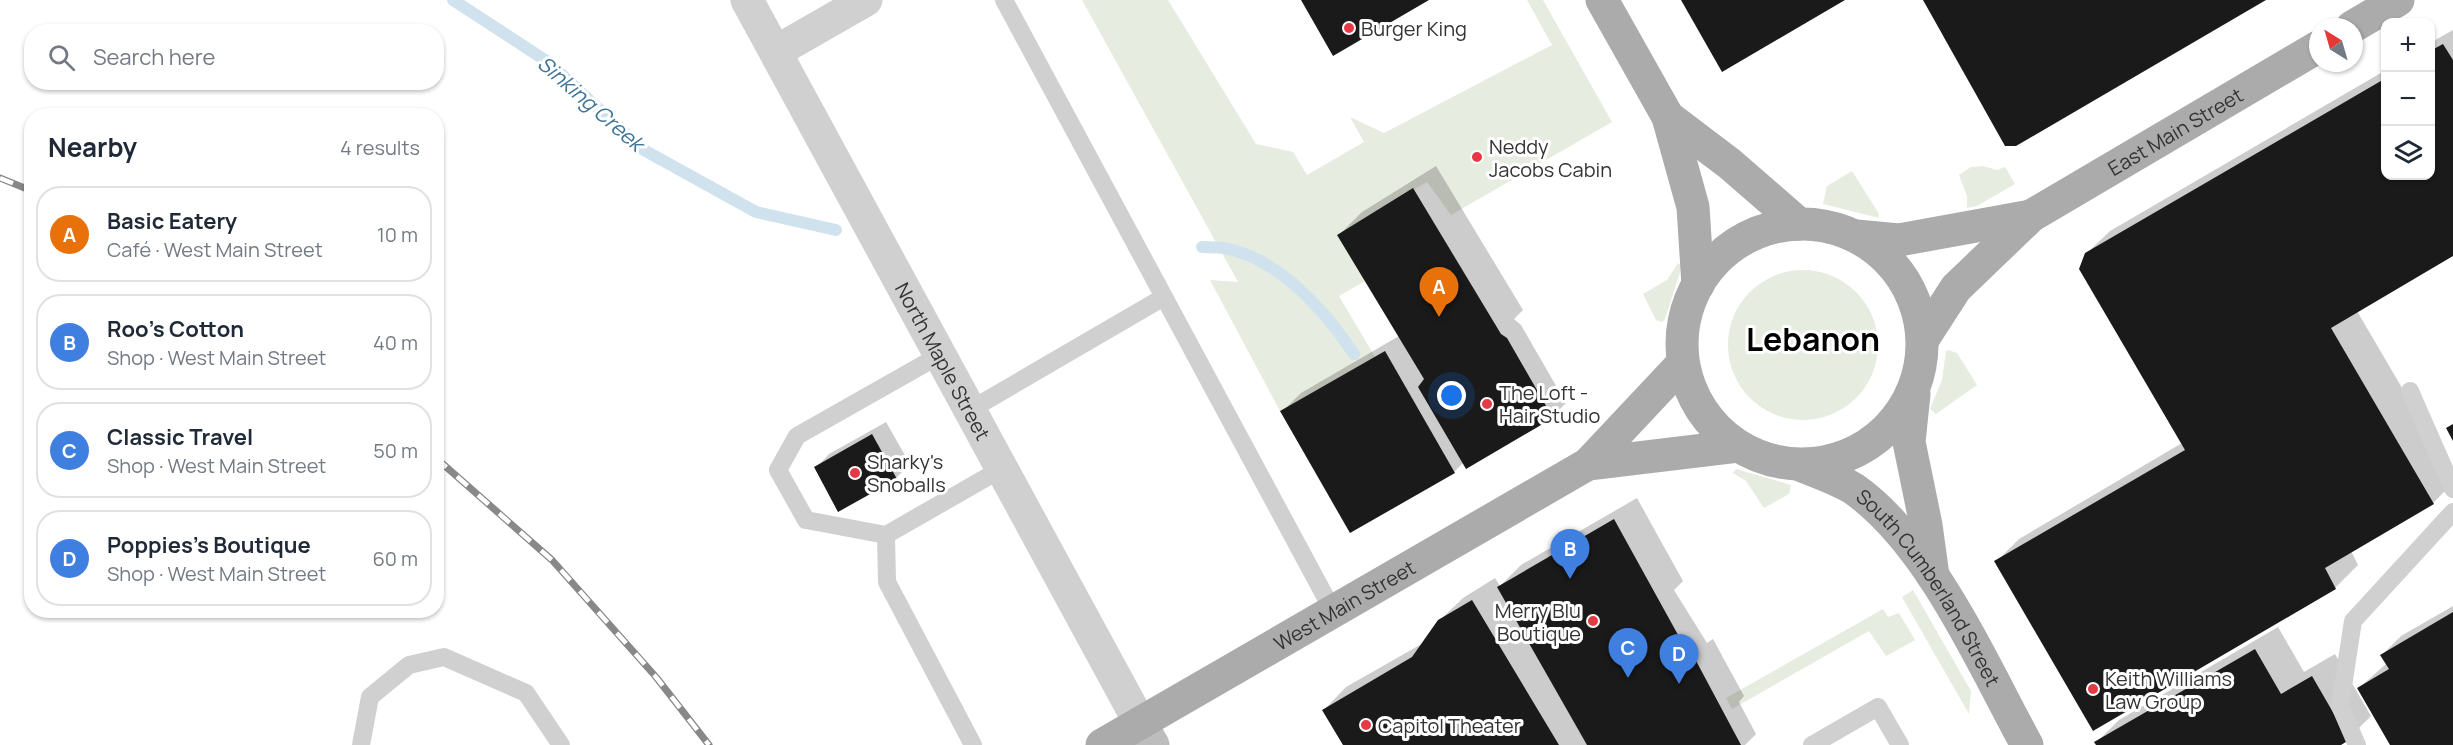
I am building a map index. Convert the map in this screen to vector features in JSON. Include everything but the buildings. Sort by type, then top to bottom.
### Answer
[{"type":"main road","points":[[1602,0],[1668,117],[1693,207],[1698,285]]},
{"type":"main road","points":[[2363,21],[2398,0]]},
{"type":"main road","name":"East Main Street","points":[[1923,339],[1956,288],[2031,216],[2309,52]]},
{"type":"main road","points":[[1668,117],[1730,164],[1799,224]]},
{"type":"main road","name":"East Main Street","points":[[1855,236],[1899,240],[2031,216]]},
{"type":"main road","points":[[1914,387],[1896,419],[1869,444],[1836,460],[1800,465],[1767,460],[1738,446],[1701,411],[1683,363],[1682,336],[1687,309],[1698,285],[1716,260],[1741,241],[1769,229],[1799,224],[1828,227],[1855,236],[1877,250],[1896,268],[1916,306],[1923,339],[1921,363],[1914,387],[1909,442],[1926,525],[1933,576]]},
{"type":"main road","name":"West Main Street","points":[[1102,745],[1146,734],[1333,610],[1588,464],[1683,363]]},
{"type":"main road","name":"West Main Street","points":[[1588,464],[1738,446]]},
{"type":"main road","name":"South Cumberland Street","points":[[1800,465],[1852,488],[1887,518],[1933,576],[2027,745]]},
{"type":"street","name":"North Maple Street","points":[[747,0],[777,51],[1146,734]]},
{"type":"street","points":[[777,51],[866,0]]},
{"type":"lane","points":[[1004,0],[1333,610]]},
{"type":"lane","points":[[970,410],[1164,297]]},
{"type":"lane","points":[[940,355],[797,436],[778,470],[806,520],[886,535],[1003,468]]},
{"type":"lane","points":[[2410,391],[2453,489]]},
{"type":"lane","points":[[2357,745],[2340,706],[2353,621],[2453,512]]},
{"type":"lane","points":[[886,535],[886,582],[973,745]]},
{"type":"lane","points":[[361,745],[370,697],[409,665],[444,657],[526,693],[561,745]]},
{"type":"lane","points":[[1812,745],[1878,707],[1900,745]]},
{"type":"shaded area","points":[[1082,0],[1168,0],[1256,144],[1293,152],[1307,175],[1364,142],[1350,117],[1384,133],[1552,45],[1527,0],[1543,0],[1612,122],[1451,215],[1427,182],[1337,235],[1365,281],[1339,296],[1375,357],[1280,411],[1210,280],[1238,282]]},
{"type":"shaded area","points":[[1983,166],[1997,170],[2005,167],[2015,184],[1977,206],[1967,208],[1967,196],[1959,175],[1971,167]]},
{"type":"shaded area","points":[[1852,171],[1879,214],[1879,218],[1823,204],[1827,186]]},
{"type":"shaded area","points":[[1678,263],[1682,266],[1665,319],[1662,322],[1656,320],[1643,294],[1667,280]]},
{"type":"shaded area","points":[[1803,270],[1832,276],[1856,292],[1872,316],[1878,345],[1872,374],[1856,398],[1832,414],[1803,420],[1774,414],[1750,398],[1734,374],[1728,345],[1734,316],[1750,292],[1774,276]]},
{"type":"shaded area","points":[[1948,350],[1957,353],[1977,385],[1936,414],[1930,409],[1942,380]]},
{"type":"shaded area","points":[[1736,469],[1791,485],[1789,494],[1764,508],[1746,481],[1733,473]]},
{"type":"shaded area","points":[[1913,590],[1971,691],[1969,714],[1902,597]]},
{"type":"shaded area","points":[[1883,609],[1888,617],[1899,613],[1915,640],[1886,656],[1869,631],[1732,709],[1726,698]]},
{"type":"waterway","name":"Sinking Creek","points":[[453,0],[548,62],[642,149],[756,212],[836,230]]},
{"type":"waterway","name":"Sinking Creek","points":[[1202,247],[1226,248],[1248,255],[1267,265],[1301,290],[1316,305],[1354,354]]},
{"type":"railway","points":[[0,178],[24,188]]},
{"type":"railway","points":[[444,465],[552,560],[656,677],[709,745]]},
{"type":"place","name":"Burger King","points":[[1349,28]]},
{"type":"place","name":"Neddy Jacobs Cabin","points":[[1477,157]]},
{"type":"place","name":"Basic Eatery","points":[[1439,317]]},
{"type":"place","name":"The Loft - Hair Studio","points":[[1487,404]]},
{"type":"place","name":"Sharky's Snoballs","points":[[855,473]]},
{"type":"place","name":"Roo's Cotton","points":[[1570,579]]},
{"type":"place","name":"Merry Blu Boutique","points":[[1593,621]]},
{"type":"place","name":"Classic Travel","points":[[1628,678]]},
{"type":"place","name":"Poppies's Boutique","points":[[1679,684]]},
{"type":"place","name":"Keith Williams Law Group","points":[[2093,689]]},
{"type":"place","name":"Capitol Theater","points":[[1366,725]]},
{"type":"district","name":"Lebanon","points":[[1813,339]]}]
